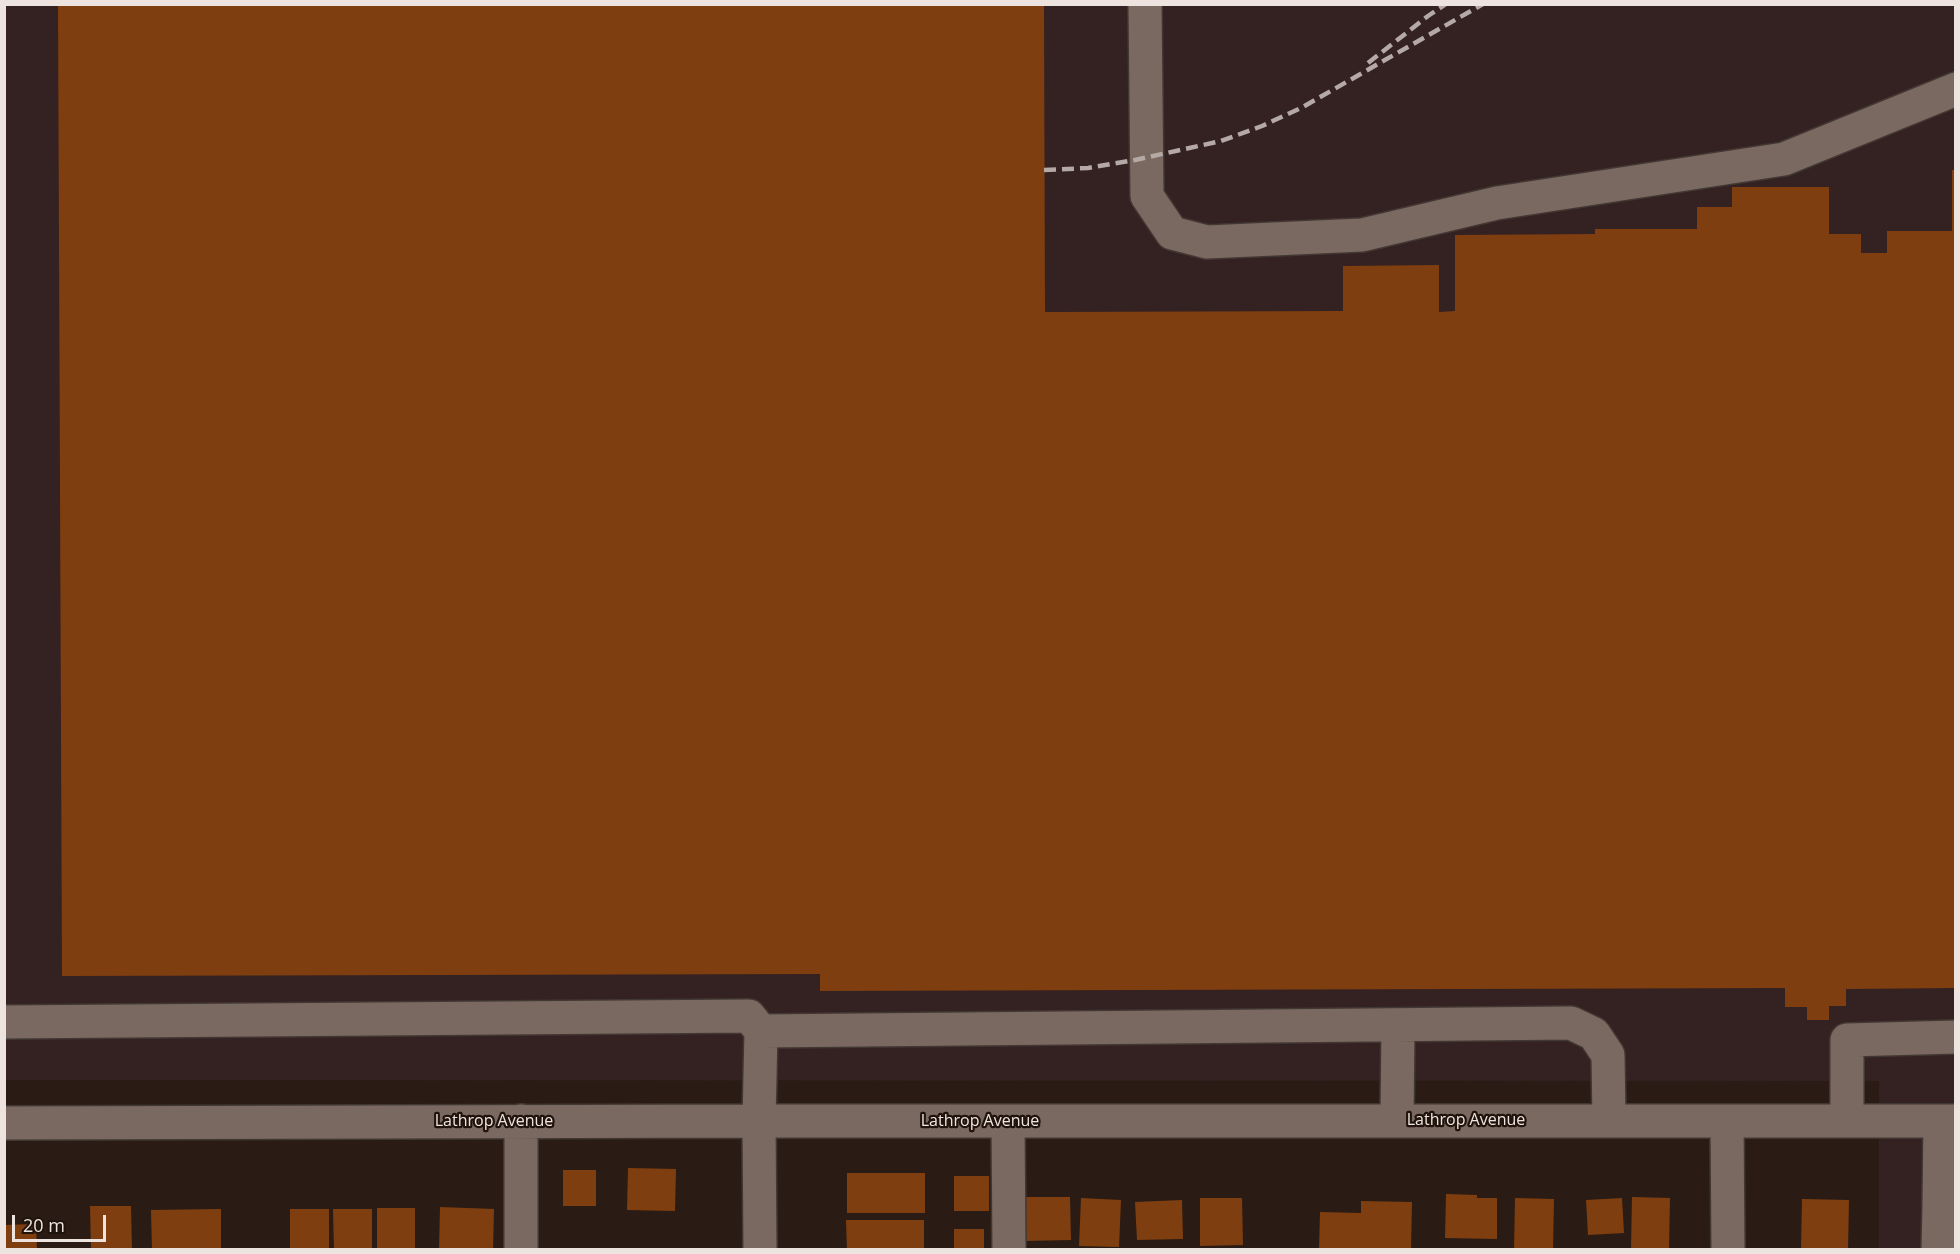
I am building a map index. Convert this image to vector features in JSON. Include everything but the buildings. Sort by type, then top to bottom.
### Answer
[{"type":"street","points":[[1145,4],[1147,196],[1172,233],[1207,242],[1362,235],[1497,203],[1784,159],[1956,88]]},
{"type":"street","points":[[4,1022],[749,1016],[761,1031],[760,1250]]},
{"type":"street","points":[[761,1031],[1571,1023],[1594,1034],[1608,1055],[1609,1120]]},
{"type":"street","points":[[1396,1120],[1398,1025]]},
{"type":"street","points":[[1848,1121],[1847,1040],[1956,1037]]},
{"type":"street","name":"Lathrop Avenue","points":[[4,1123],[759,1120],[1948,1120]]},
{"type":"street","points":[[1938,1250],[1947,1207],[1948,1120]]},
{"type":"street","points":[[521,1121],[521,1250]]},
{"type":"street","points":[[1008,1121],[1009,1250]]},
{"type":"street","points":[[1727,1121],[1728,1250]]},
{"type":"shaded area","points":[[5,5],[1955,5],[1955,1249],[1879,1249],[1879,1081],[5,1080]]},
{"type":"railway","points":[[1368,63],[1446,4]]},
{"type":"railway","points":[[1044,170],[1088,168],[1135,160],[1221,141],[1262,126],[1301,108],[1483,4]]}]
